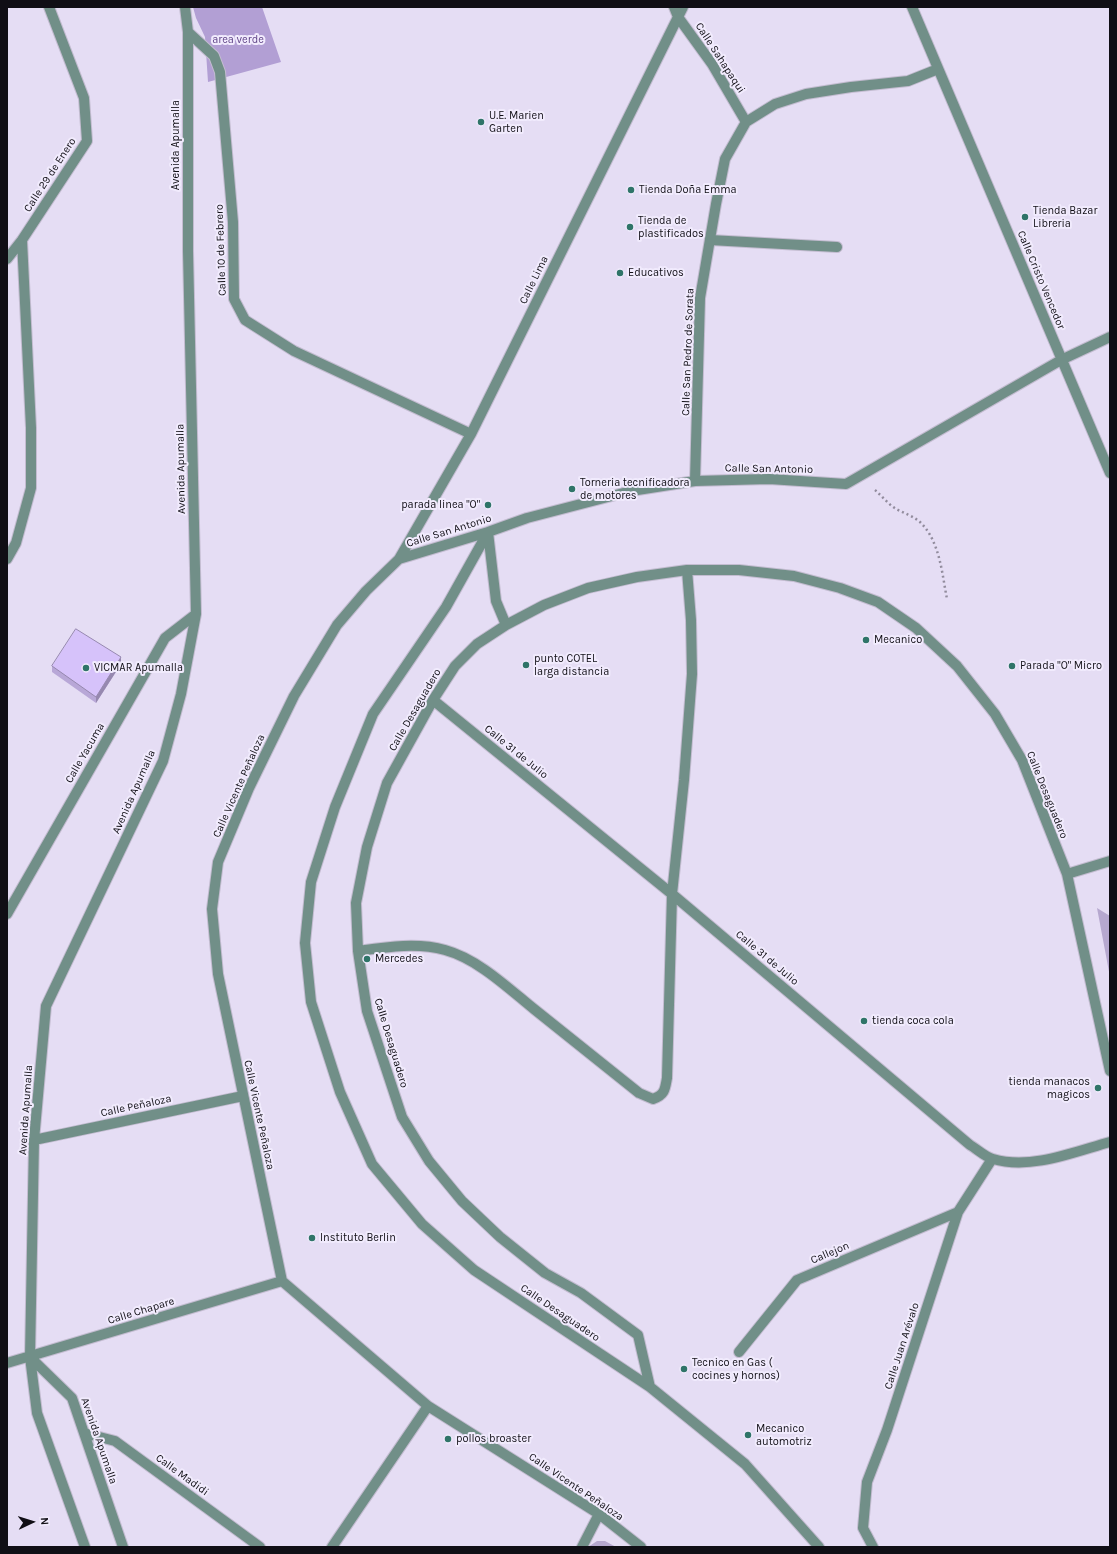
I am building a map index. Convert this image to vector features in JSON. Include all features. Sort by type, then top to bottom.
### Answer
[{"type":"street","name":"Calle 29 de Enero","points":[[7,259],[22,240],[87,140],[84,98],[49,7]]},
{"type":"street","name":"Avenida Apumalla","points":[[85,1547],[37,1412],[30,1357],[34,1140],[46,1006],[163,761],[181,694],[196,614],[188,258],[188,32],[185,7]]},
{"type":"street","name":"Calle Sahapaqui","points":[[674,7],[678,17],[712,64],[746,122]]},
{"type":"street","name":"Calle Lima","points":[[399,559],[471,434],[683,7]]},
{"type":"street","name":"Calle Cristo Vencedor","points":[[912,7],[1110,473]]},
{"type":"street","name":"Calle 10 de Febrero","points":[[188,32],[214,56],[220,72],[233,222],[234,299],[245,320],[294,351],[471,434]]},
{"type":"street","name":"Calle San Pedro de Sorata","points":[[696,481],[700,298],[725,159],[746,122],[775,104],[806,94],[851,87],[908,81],[938,69]]},
{"type":"street","points":[[7,559],[16,543],[31,488],[31,428],[22,240]]},
{"type":"street","points":[[710,240],[837,247]]},
{"type":"street","name":"Calle San Antonio","points":[[399,559],[488,532],[527,518],[631,490],[696,481],[770,479],[846,484],[1062,360],[1110,337]]},
{"type":"street","points":[[488,532],[496,601],[506,625]]},
{"type":"street","name":"Calle Desaguadero","points":[[488,532],[446,606],[373,714],[335,807],[311,882],[305,943],[311,1002],[340,1092],[372,1164],[422,1224],[474,1270],[650,1387],[745,1464],[819,1547]]},
{"type":"street","name":"Calle Vicente Peñaloza","points":[[399,559],[366,591],[337,625],[294,696],[249,788],[218,862],[212,909],[218,974],[282,1281],[428,1406],[599,1514],[641,1547]]},
{"type":"street","points":[[358,951],[392,947],[425,946],[446,950],[465,959],[494,977],[639,1093],[653,1099],[660,1097],[665,1089],[667,1078],[672,894],[684,780],[692,674],[691,620],[687,570]]},
{"type":"street","name":"Calle Desaguadero","points":[[650,1387],[638,1334],[581,1293],[545,1273],[500,1237],[462,1201],[430,1161],[402,1117],[367,1011],[358,951],[356,903],[367,847],[387,783],[433,700],[455,666],[476,644],[506,625],[544,605],[588,588],[637,577],[687,570],[739,570],[794,576],[840,588],[878,602],[916,628],[957,666],[995,714],[1022,760],[1067,874],[1110,1071]]},
{"type":"street","name":"Calle Yacuma","points":[[7,914],[165,638],[196,614]]},
{"type":"street","name":"Calle 31 de Julio","points":[[433,700],[672,894],[970,1145],[992,1159],[1011,1162],[1034,1161],[1110,1142]]},
{"type":"street","points":[[1067,874],[1110,861]]},
{"type":"street","name":"Calle Peñaloza","points":[[34,1140],[243,1096]]},
{"type":"street","name":"Calle Juan Arévalo","points":[[873,1547],[863,1528],[867,1482],[887,1430],[958,1212],[992,1159]]},
{"type":"street","name":"Callejon","points":[[739,1352],[797,1280],[958,1212]]},
{"type":"street","name":"Calle Chapare","points":[[7,1363],[282,1281]]},
{"type":"street","name":"Avenida Apumalla","points":[[30,1357],[72,1398],[123,1547]]},
{"type":"street","points":[[332,1547],[428,1406]]},
{"type":"street","name":"Calle Madidi","points":[[84,1433],[116,1441],[260,1547]]},
{"type":"street","points":[[582,1547],[599,1514]]},
{"type":"path","points":[[860,476],[896,508],[919,522],[930,534],[937,553],[947,599]]},
{"type":"shaded area","points":[[1097,908],[1110,916],[1110,977]]},
{"type":"shaded area","points":[[597,1541],[605,1541],[616,1547],[588,1547]]},
{"type":"green space","name":"area verde","points":[[193,7],[262,7],[281,62],[208,82],[205,37],[196,18]]},
{"type":"building","name":"VICMAR Apumalla","points":[[76,629],[121,657],[96,697],[52,666]]},
{"type":"place","name":"U.E. Marien Garten","points":[[481,122]]},
{"type":"place","name":"Tienda Doña Emma","points":[[631,190]]},
{"type":"place","name":"Tienda Bazar Libreria","points":[[1025,217]]},
{"type":"place","name":"Tienda de plastificados","points":[[630,227]]},
{"type":"place","name":"Educativos","points":[[620,273]]},
{"type":"place","name":"Torneria tecnificadora de motores","points":[[572,489]]},
{"type":"place","name":"parada linea \"O\"","points":[[488,505]]},
{"type":"place","name":"Mecanico","points":[[866,640]]},
{"type":"place","name":"punto COTEL larga distancia","points":[[526,665]]},
{"type":"place","name":"Parada \"O\" Micro","points":[[1012,666]]},
{"type":"place","name":"VICMAR Apumalla","points":[[86,668]]},
{"type":"place","name":"Mercedes","points":[[367,959]]},
{"type":"place","name":"tienda coca cola","points":[[864,1021]]},
{"type":"place","name":"tienda manacos magicos","points":[[1098,1088]]},
{"type":"place","name":"Instituto Berlin","points":[[312,1238]]},
{"type":"place","name":"Tecnico en Gas ( cocines y hornos)","points":[[684,1369]]},
{"type":"place","name":"Mecanico automotriz","points":[[748,1435]]},
{"type":"place","name":"pollos broaster","points":[[448,1439]]}]
